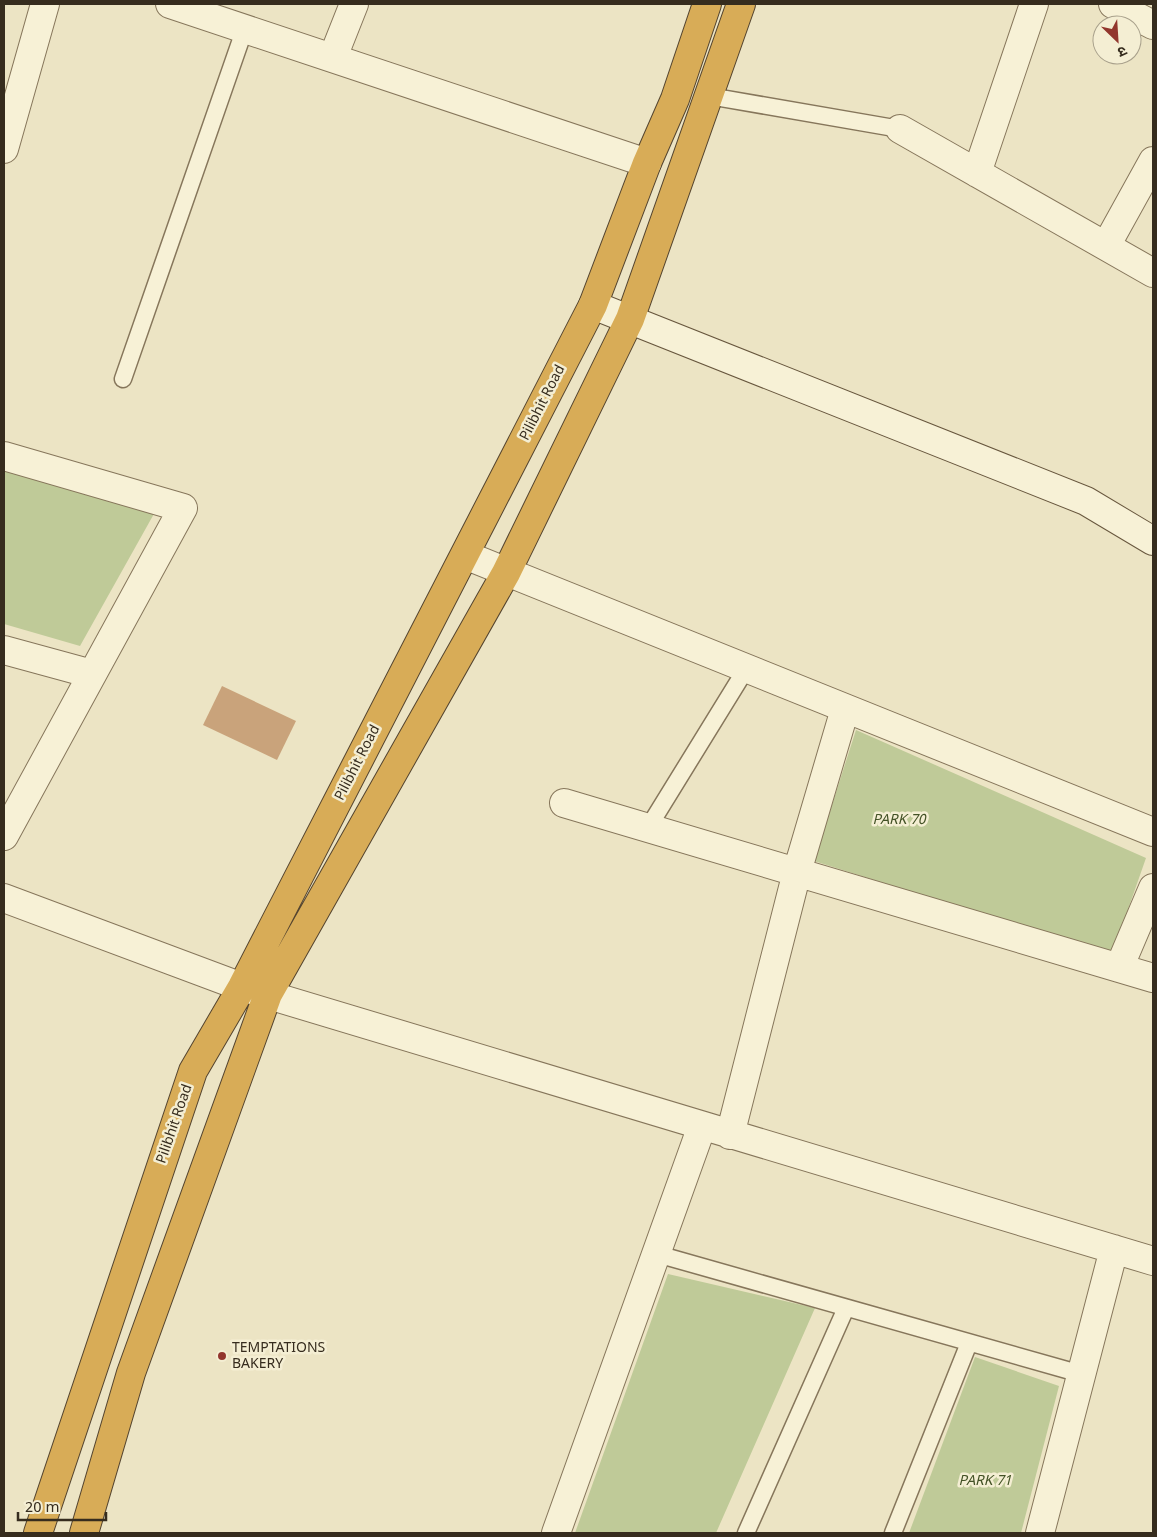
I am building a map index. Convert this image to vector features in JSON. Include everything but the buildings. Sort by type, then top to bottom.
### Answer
[{"type":"highway","name":"Pilibhit Road","points":[[38,1533],[193,1071],[242,987],[593,305],[647,163],[675,99],[707,4]]},
{"type":"highway","points":[[84,1533],[131,1373],[268,994],[506,573],[630,319],[741,4]]},
{"type":"street","points":[[4,149],[45,4]]},
{"type":"street","points":[[170,4],[647,163]]},
{"type":"street","points":[[333,58],[354,4]]},
{"type":"street","points":[[977,173],[1034,4]]},
{"type":"street","points":[[1113,4],[1153,25]]},
{"type":"street","points":[[900,129],[1153,273]]},
{"type":"street","points":[[1106,246],[1153,161]]},
{"type":"street","points":[[593,305],[1086,501],[1153,541]]},
{"type":"street","points":[[4,456],[184,508],[4,836]]},
{"type":"street","points":[[465,555],[1153,832]]},
{"type":"street","points":[[4,650],[92,674]]},
{"type":"street","points":[[730,1135],[797,872],[845,709]]},
{"type":"street","points":[[564,803],[1153,978]]},
{"type":"street","points":[[1119,968],[1153,888]]},
{"type":"street","points":[[4,898],[242,987],[1153,1261]]},
{"type":"street","points":[[556,1533],[702,1126]]},
{"type":"street","points":[[1040,1533],[1114,1249]]},
{"type":"lane","points":[[123,379],[245,28]]},
{"type":"lane","points":[[709,96],[900,129]]},
{"type":"lane","points":[[648,828],[746,669]]},
{"type":"lane","points":[[656,1254],[1081,1374]]},
{"type":"lane","points":[[746,1533],[846,1308]]},
{"type":"lane","points":[[893,1533],[969,1343]]},
{"type":"green space","points":[[4,466],[155,512],[80,646],[4,624]]},
{"type":"green space","name":"PARK 70","points":[[856,730],[1146,858],[1112,955],[814,861]]},
{"type":"green space","points":[[668,1274],[815,1308],[716,1533],[575,1533]]},
{"type":"green space","name":"PARK 71","points":[[975,1357],[1059,1386],[1021,1533],[909,1533]]},
{"type":"place","name":"TEMPTATIONS BAKERY","points":[[222,1356]]}]
